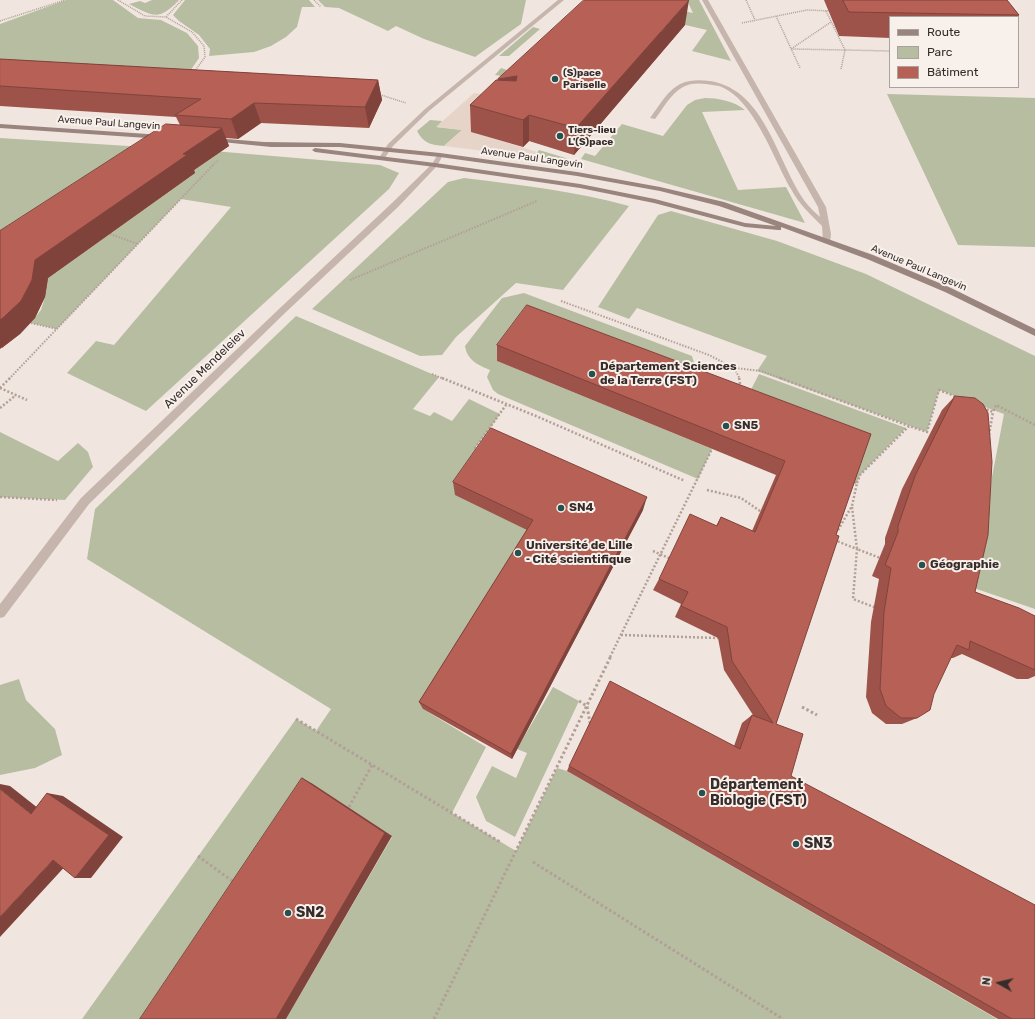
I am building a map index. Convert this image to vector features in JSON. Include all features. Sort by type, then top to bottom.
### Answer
[{"type":"street","points":[[382,158],[387,149],[427,110],[561,0]]},
{"type":"street","points":[[705,0],[822,207],[827,241]]},
{"type":"street","points":[[653,118],[679,86],[692,82],[707,82],[723,85],[736,92],[751,108],[804,204],[826,226]]},
{"type":"street","name":"Avenue Paul Langevin","points":[[0,126],[168,137]]},
{"type":"street","name":"Avenue Paul Langevin","points":[[207,140],[265,144],[382,158],[605,190],[654,201],[745,225],[791,229]]},
{"type":"street","name":"Avenue Paul Langevin","points":[[265,144],[340,145],[440,155],[577,174],[639,185],[721,204],[870,257],[948,290],[1035,333]]},
{"type":"street","name":"Avenue Mendeleiev","points":[[0,613],[85,501],[283,310],[395,205],[435,165],[440,155]]},
{"type":"path","points":[[0,22],[65,0]]},
{"type":"path","points":[[118,0],[145,16],[166,16],[192,32],[204,46],[205,57],[193,73]]},
{"type":"path","points":[[166,16],[182,0]]},
{"type":"path","points":[[314,0],[321,7]]},
{"type":"path","points":[[746,0],[755,20]]},
{"type":"path","points":[[722,28],[807,10],[834,11]]},
{"type":"path","points":[[826,11],[845,50],[841,69]]},
{"type":"path","points":[[776,16],[800,68]]},
{"type":"path","points":[[791,49],[831,22]]},
{"type":"path","points":[[791,49],[889,51]]},
{"type":"path","points":[[372,93],[427,110]]},
{"type":"path","points":[[27,400],[0,388],[220,158]]},
{"type":"path","points":[[348,280],[539,200]]},
{"type":"path","points":[[110,234],[138,244]]},
{"type":"path","points":[[562,301],[709,355],[734,368],[761,371],[927,432],[939,390],[959,398]]},
{"type":"path","points":[[30,323],[57,329]]},
{"type":"path","points":[[734,368],[740,379],[742,391]]},
{"type":"path","points":[[432,374],[536,416],[685,481]]},
{"type":"path","points":[[0,408],[16,395]]},
{"type":"path","points":[[485,452],[475,448],[506,405]]},
{"type":"path","points":[[988,443],[993,412],[996,405],[1035,425]]},
{"type":"path","points":[[979,406],[993,412]]},
{"type":"path","points":[[874,607],[853,599],[857,548],[852,506],[860,475],[909,426]]},
{"type":"path","points":[[434,1019],[712,449]]},
{"type":"path","points":[[848,480],[857,483]]},
{"type":"path","points":[[707,490],[741,498],[765,514]]},
{"type":"path","points":[[0,497],[58,500]]},
{"type":"path","points":[[852,506],[831,540],[857,548],[880,558]]},
{"type":"path","points":[[653,551],[675,561]]},
{"type":"path","points":[[621,635],[718,638]]},
{"type":"path","points":[[579,701],[587,706],[590,723]]},
{"type":"path","points":[[802,707],[817,715]]},
{"type":"path","points":[[296,719],[500,842]]},
{"type":"path","points":[[349,807],[372,765]]},
{"type":"path","points":[[198,856],[238,885]]},
{"type":"path","points":[[533,862],[784,1019]]},
{"type":"green space","points":[[66,0],[113,0],[138,18],[161,20],[187,33],[198,46],[199,58],[184,80],[0,66],[0,24]]},
{"type":"green space","points":[[152,0],[179,0],[166,11],[156,15],[145,12],[129,4],[140,1],[145,3]]},
{"type":"green space","points":[[185,0],[309,0],[315,7],[302,7],[297,27],[286,37],[271,46],[254,52],[209,56],[210,49],[199,35],[173,15]]},
{"type":"green space","points":[[318,0],[526,0],[521,24],[475,57],[424,39],[396,26],[388,31],[339,8],[325,7]]},
{"type":"green space","points":[[584,0],[631,0],[693,13],[687,0],[699,0],[731,61],[692,51],[707,30],[603,6],[579,28],[585,30],[566,49],[559,47],[529,76],[515,78],[495,75],[501,68],[507,70]]},
{"type":"green space","points":[[533,27],[540,29],[509,56],[499,56]]},
{"type":"green space","points":[[887,94],[1035,98],[1035,247],[958,245]]},
{"type":"green space","points":[[705,98],[736,104],[745,110],[702,112],[738,190],[786,187],[805,223],[581,159],[585,153],[595,156],[622,124],[663,136],[687,105],[695,100]]},
{"type":"green space","points":[[430,120],[442,121],[437,127],[462,130],[444,146],[431,144],[425,141],[417,131]]},
{"type":"green space","points":[[0,138],[225,152],[380,165],[399,173],[389,189],[146,411],[67,373],[96,341],[114,345],[231,207],[181,199],[57,329],[31,323],[41,310],[45,297],[38,285],[195,173],[0,258]]},
{"type":"green space","points":[[539,150],[569,159],[565,164],[535,155]]},
{"type":"green space","points":[[464,178],[568,192],[629,206],[563,290],[516,283],[456,337],[442,355],[420,356],[312,309],[448,182]]},
{"type":"green space","points":[[671,211],[777,241],[866,274],[1035,356],[1035,609],[971,587],[1004,414],[939,390],[927,432],[757,371],[767,356],[637,308],[629,319],[598,307],[658,215]]},
{"type":"green space","points":[[524,293],[692,356],[702,389],[497,361],[712,449],[698,479],[498,394],[493,390],[487,377],[490,370],[477,364],[468,355],[465,346],[502,298]]},
{"type":"green space","points":[[296,316],[439,377],[413,409],[430,416],[434,412],[452,421],[469,399],[500,414],[475,448],[485,453],[583,557],[423,709],[486,747],[452,813],[516,851],[557,768],[567,771],[997,1019],[286,1019],[392,837],[313,784],[158,1019],[82,1019],[296,719],[316,731],[331,709],[87,559],[95,509]]},
{"type":"green space","points":[[759,374],[906,428],[860,475],[857,483],[848,480],[743,405]]},
{"type":"green space","points":[[0,432],[58,461],[78,443],[88,452],[93,467],[65,500],[0,497]]},
{"type":"green space","points":[[19,679],[26,700],[55,729],[62,755],[35,768],[0,775],[0,685]]},
{"type":"green space","points":[[553,687],[579,701],[515,837],[486,821],[476,797],[492,766],[516,778],[527,753],[517,749]]},
{"type":"shaded area","points":[[474,93],[507,97],[472,132],[537,152],[533,157],[444,146],[462,130],[436,127]]},
{"type":"building","name":"(S)pace Pariselle","points":[[584,0],[689,0],[576,128],[529,115],[523,120],[470,105],[496,80],[516,81],[517,76],[498,79]]},
{"type":"building","points":[[843,0],[1007,0],[1019,15],[849,12]]},
{"type":"building","points":[[0,59],[378,80],[365,107],[254,103],[231,119],[175,115],[201,99],[0,86]]},
{"type":"building","points":[[166,124],[222,128],[183,154],[187,155],[35,260],[32,280],[21,301],[0,320],[0,231]]},
{"type":"building","points":[[527,305],[871,434],[836,535],[839,536],[776,724],[803,734],[791,776],[1035,905],[1035,1019],[1012,1019],[569,766],[610,681],[740,749],[752,715],[773,723],[732,661],[727,627],[681,606],[688,592],[659,579],[690,514],[717,526],[721,517],[755,532],[785,461],[497,345]]},
{"type":"building","name":"Géographie","points":[[955,396],[975,398],[983,404],[988,413],[992,462],[988,535],[975,592],[1019,608],[1035,616],[1035,670],[970,641],[969,650],[957,645],[934,694],[930,710],[917,718],[901,718],[886,706],[880,689],[884,612],[891,568],[885,565],[898,532],[898,526],[915,476]]},
{"type":"building","points":[[491,428],[647,497],[511,754],[419,702],[533,520],[453,482]]},
{"type":"building","name":"SN2","points":[[302,778],[385,833],[276,1019],[140,1019]]},
{"type":"building","points":[[0,789],[31,814],[47,793],[109,835],[75,878],[53,860],[0,917]]},
{"type":"place","name":"(S)pace Pariselle","points":[[555,79]]},
{"type":"place","name":"Tiers-lieu L'(S)pace","points":[[560,136]]},
{"type":"place","name":"Département Sciences de la Terre (FST)","points":[[592,374]]},
{"type":"place","name":"SN5","points":[[726,426]]},
{"type":"place","name":"SN4","points":[[561,508]]},
{"type":"place","name":"Université de Lille ‐ Cité scientifique","points":[[518,553]]},
{"type":"place","name":"Géographie","points":[[922,565]]},
{"type":"place","name":"Département Biologie (FST)","points":[[702,793]]},
{"type":"place","name":"SN3","points":[[796,844]]},
{"type":"place","name":"SN2","points":[[288,913]]}]
